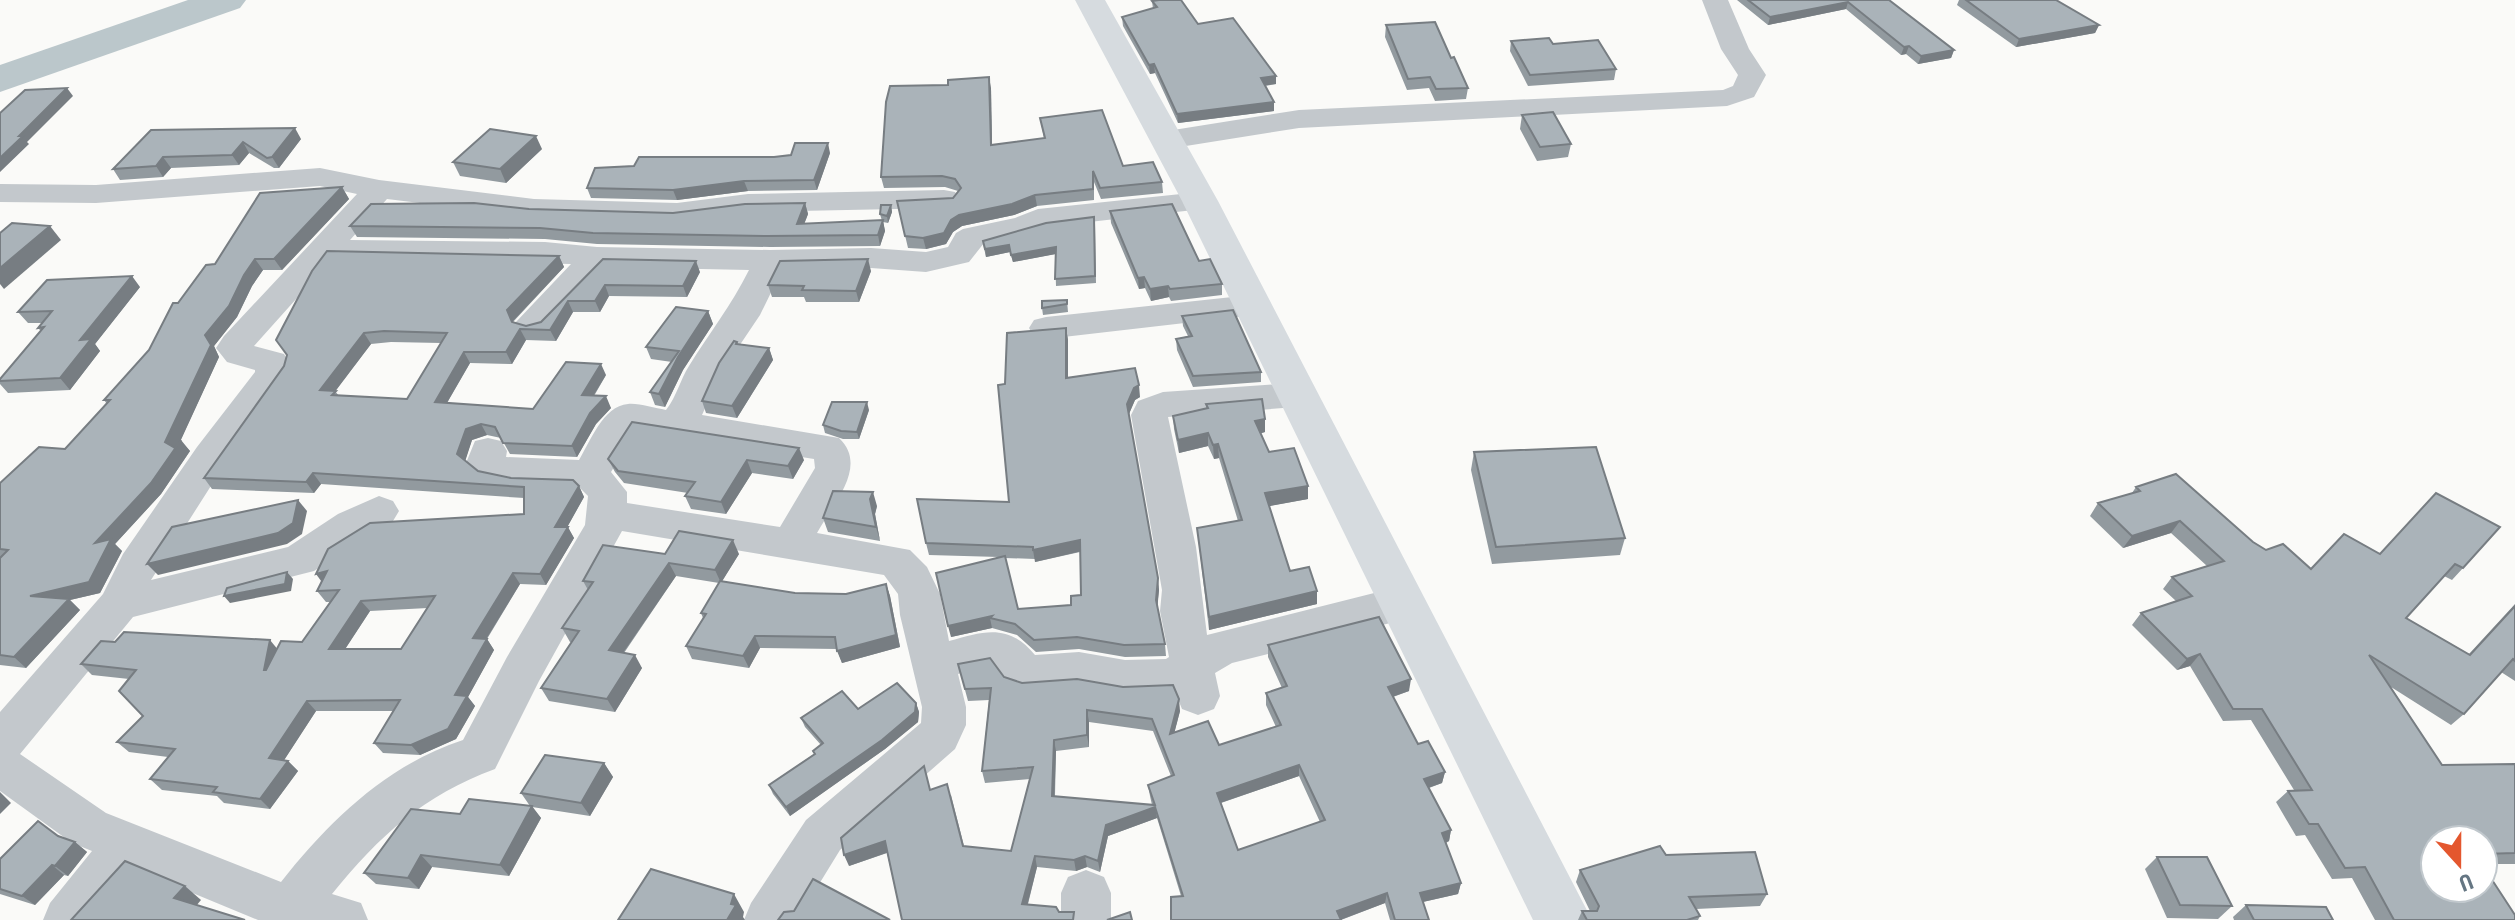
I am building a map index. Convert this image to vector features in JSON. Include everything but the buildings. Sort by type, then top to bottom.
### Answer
[{"type":"street","points":[[1090,0],[1200,201],[1563,920]]},
{"type":"street","points":[[1167,140],[1299,119],[1727,98],[1744,91],[1752,75],[1735,49],[1715,0]]},
{"type":"street","points":[[0,193],[96,194],[320,177],[468,202],[534,208],[677,212],[748,203],[944,199]]},
{"type":"street","points":[[0,745],[119,604],[137,565],[210,457],[271,376],[274,368],[271,362],[239,354],[234,348],[236,344],[379,189]]},
{"type":"street","points":[[322,249],[422,253],[545,252],[597,257],[770,260],[871,258],[926,262],[958,255],[964,251],[967,240],[974,236],[1025,225],[1038,218],[1200,201]]},
{"type":"street","points":[[532,323],[597,257]]},
{"type":"street","points":[[674,425],[691,403],[704,371],[743,315],[770,260]]},
{"type":"street","points":[[1046,328],[1251,306]]},
{"type":"street","points":[[1195,682],[1181,611],[1183,590],[1176,547],[1149,415],[1151,410],[1163,405],[1296,395]]},
{"type":"street","points":[[290,909],[328,859],[369,822],[429,775],[479,755],[522,670],[605,526],[598,494],[620,424],[628,417],[826,447],[832,453],[834,468],[790,545]]},
{"type":"street","points":[[488,451],[485,463],[497,470],[790,545],[896,561],[912,578],[919,594],[932,664],[944,707],[939,735],[879,790],[823,835],[769,920]]},
{"type":"street","points":[[119,604],[300,560],[379,511]]},
{"type":"street","points":[[1195,682],[1220,648],[1402,603]]},
{"type":"street","points":[[932,664],[984,648],[1007,652],[1024,674],[1079,670],[1144,679],[1173,677],[1195,682]]},
{"type":"street","points":[[0,765],[89,828],[290,909],[343,920]]},
{"type":"street","points":[[68,920],[128,843]]},
{"type":"waterway","points":[[0,79],[226,0]]}]
